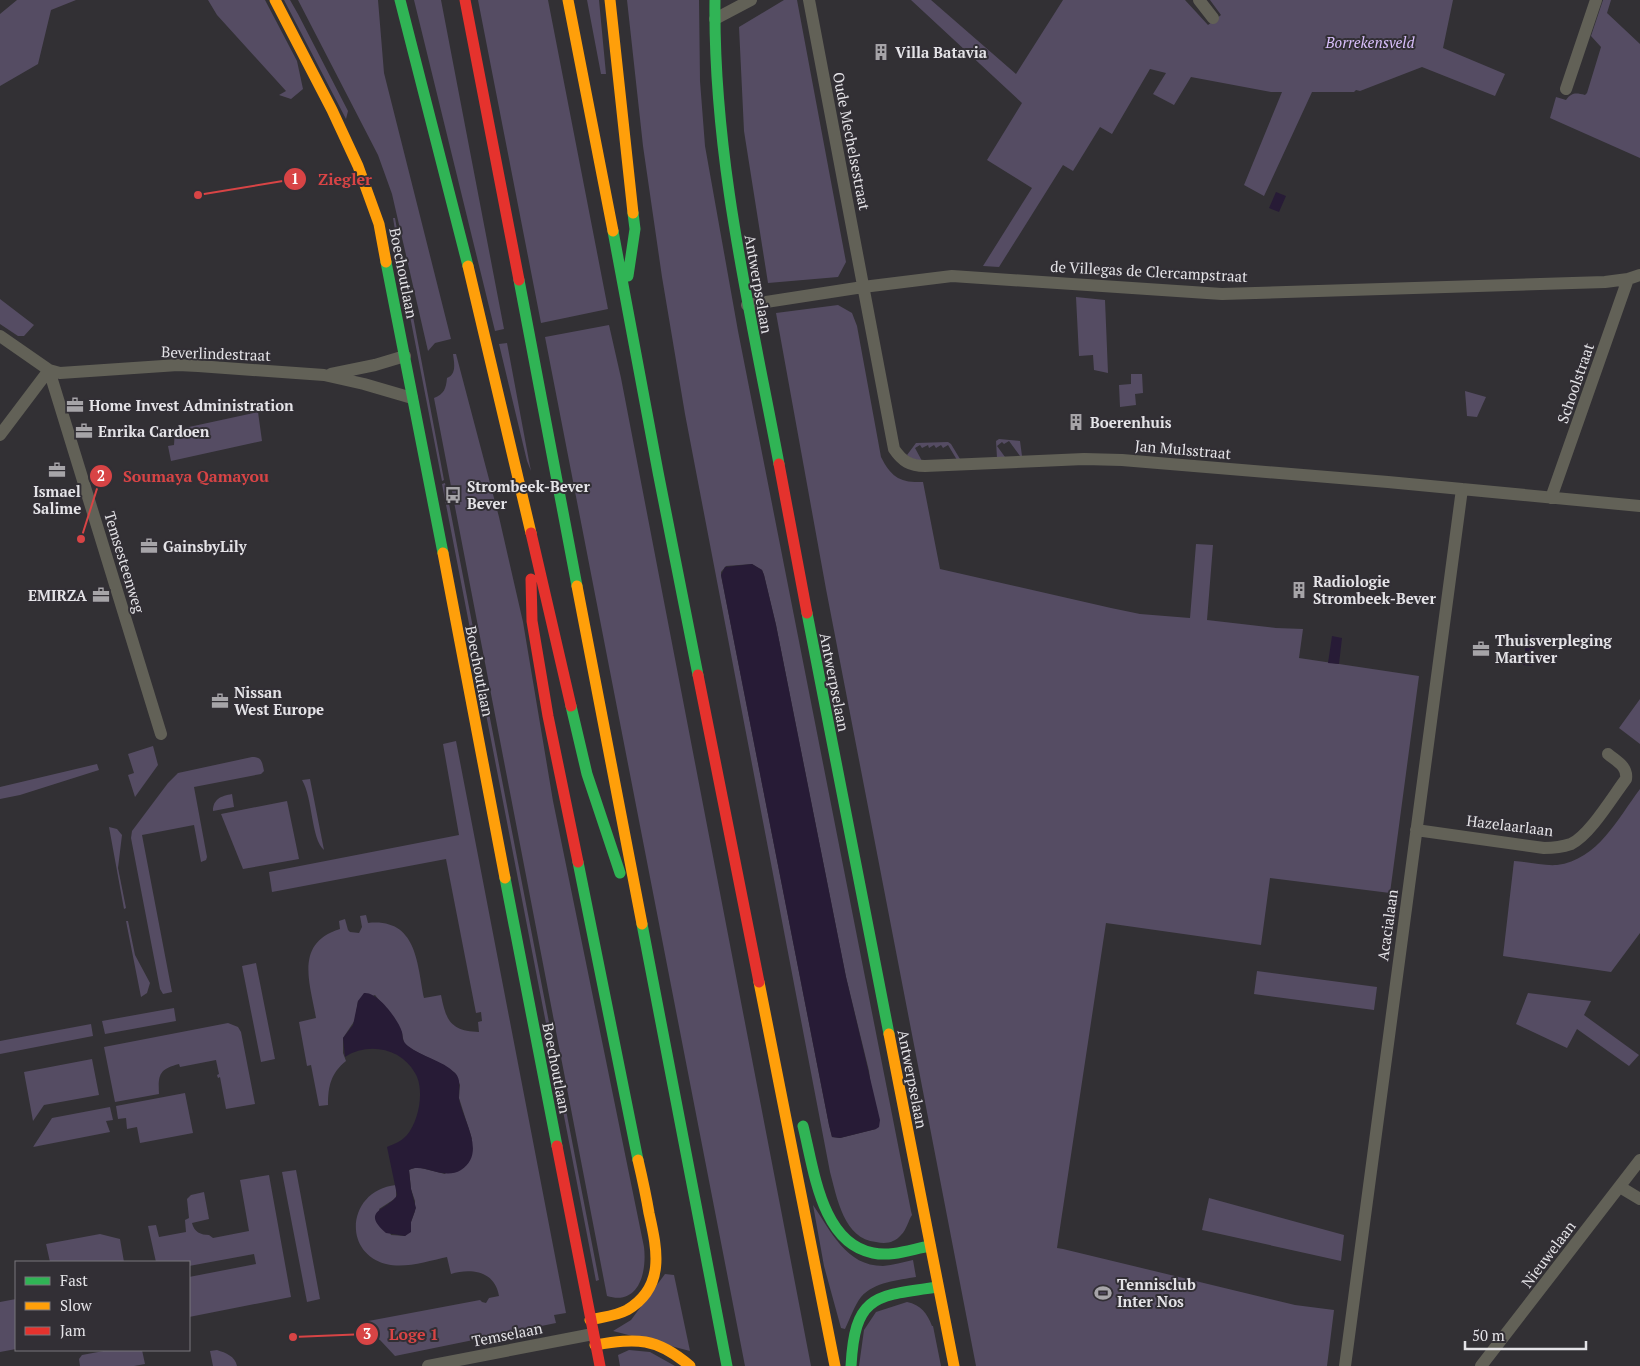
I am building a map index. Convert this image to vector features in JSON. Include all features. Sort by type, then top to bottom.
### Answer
[{"type":"main road","name":"Boechoutlaan","points":[[275,0],[356,159],[370,194],[379,224],[600,1366]]},
{"type":"main road","points":[[400,0],[463,246],[588,774],[652,972]]},
{"type":"main road","points":[[465,0],[726,1366]]},
{"type":"main road","points":[[568,0],[660,482],[835,1366]]},
{"type":"main road","points":[[610,0],[634,229],[625,292]]},
{"type":"main road","name":"Antwerpselaan","points":[[715,0],[715,71],[720,138],[747,305],[954,1366]]},
{"type":"main road","points":[[529,527],[532,621],[548,716],[656,1249],[655,1272],[649,1287],[641,1299],[621,1313],[590,1320]]},
{"type":"main road","points":[[741,890],[787,1062]]},
{"type":"main road","points":[[799,1110],[821,1196],[831,1221],[847,1241],[856,1249],[883,1254],[930,1246]]},
{"type":"main road","points":[[851,1366],[851,1352],[857,1322],[869,1304],[883,1296],[938,1287]]},
{"type":"main road","points":[[594,1339],[653,1343],[670,1349],[690,1366]]},
{"type":"street","points":[[715,19],[752,0]]},
{"type":"street","name":"Oude Mechelsestraat","points":[[809,0],[863,287]]},
{"type":"street","points":[[1199,0],[1212,18]]},
{"type":"street","points":[[1566,89],[1596,0]]},
{"type":"street","name":"de Villegas de Clercampstraat","points":[[747,305],[863,287],[952,276],[1222,294],[1595,282],[1634,277]]},
{"type":"street","name":"Schoolstraat","points":[[1551,498],[1634,277]]},
{"type":"street","name":"Jan Mulsstraat","points":[[863,287],[894,448],[906,463],[915,466],[1084,459],[1122,460],[1640,506]]},
{"type":"street","points":[[0,336],[49,370],[0,435]]},
{"type":"street","name":"Beverlindestraat","points":[[324,375],[375,365],[405,356]]},
{"type":"street","name":"Beverlindestraat","points":[[49,370],[60,374],[72,374],[178,365],[324,375],[412,398]]},
{"type":"street","name":"Temsesteenweg","points":[[49,370],[161,734]]},
{"type":"street","name":"Acacialaan","points":[[1345,1366],[1462,489]]},
{"type":"street","name":"Hazelaarlaan","points":[[1416,830],[1544,848],[1571,844],[1586,834],[1626,778],[1627,772],[1624,767],[1608,754]]},
{"type":"street","name":"Nieuwelaan","points":[[1482,1366],[1640,1160]]},
{"type":"street","points":[[1620,1187],[1640,1199]]},
{"type":"street","name":"Temselaan","points":[[428,1366],[594,1339]]},
{"type":"green space","points":[[17,0],[76,0],[51,10],[38,64],[0,86],[0,14]]},
{"type":"green space","points":[[208,0],[265,0],[297,61],[303,89],[291,99],[279,95],[286,91],[217,15]]},
{"type":"green space","points":[[284,0],[290,0],[298,14],[348,111],[346,119]]},
{"type":"green space","points":[[298,0],[378,0],[384,73],[451,339],[435,343],[428,351],[392,194],[378,155]]},
{"type":"green space","points":[[414,0],[441,0],[504,329],[495,331]]},
{"type":"green space","points":[[478,0],[548,0],[608,309],[541,323]]},
{"type":"green space","points":[[587,0],[599,0],[606,74],[601,74]]},
{"type":"green space","points":[[627,0],[699,0],[700,81],[705,146],[738,331],[912,1215],[903,1233],[896,1240],[886,1243],[865,1239],[849,1225],[839,1205],[830,1172],[685,414],[662,277],[643,146]],"holes":[[[752,564],[762,570],[776,625],[846,977],[869,1071],[876,1129],[840,1138],[832,1137],[829,1125],[721,575],[726,566]]]},
{"type":"green space","points":[[784,0],[797,0],[846,262],[838,277],[768,283],[744,131],[739,27]]},
{"type":"green space","name":"Borrekensveld","points":[[911,0],[931,0],[1016,74],[1063,0],[1185,0],[1208,25],[1221,15],[1210,0],[1453,0],[1443,48],[1505,74],[1495,96],[1422,67],[1360,91],[1312,92],[1264,196],[1244,185],[1282,92],[1271,92],[1191,77],[1174,105],[1153,94],[1166,73],[1150,69],[1112,134],[1100,127],[1073,171],[1063,165],[999,267],[983,266],[1032,188],[987,160],[1022,103]]},
{"type":"green space","points":[[1603,0],[1611,0],[1607,13],[1640,44],[1640,158],[1550,118],[1556,97],[1566,100],[1572,94],[1585,95],[1587,93],[1601,47],[1591,36]]},
{"type":"green space","points":[[393,218],[395,218],[410,302],[407,302]]},
{"type":"green space","points":[[1076,297],[1105,300],[1108,373],[1094,370],[1093,355],[1079,356]]},
{"type":"green space","points":[[0,299],[34,325],[24,336],[18,336],[0,324]]},
{"type":"green space","points":[[838,305],[852,313],[857,326],[881,457],[893,474],[902,480],[923,482],[940,569],[1140,614],[1190,618],[1196,544],[1213,545],[1207,620],[1276,628],[1303,629],[1299,658],[1419,676],[1390,893],[1270,878],[1261,945],[1106,923],[1057,1248],[1295,1305],[1334,1310],[1327,1366],[976,1366],[826,589],[776,313]]},
{"type":"green space","points":[[411,310],[444,480],[442,481],[409,311]]},
{"type":"green space","points":[[609,325],[621,378],[811,1366],[745,1366],[545,337]]},
{"type":"green space","points":[[507,343],[531,471],[499,344]]},
{"type":"green space","points":[[453,354],[456,354],[499,517],[523,622],[553,801],[644,1247],[644,1267],[639,1285],[627,1296],[618,1298],[607,1296],[434,398],[442,393],[447,378],[454,371]]},
{"type":"green space","points":[[1131,374],[1142,374],[1143,393],[1135,394],[1136,405],[1120,407],[1119,385],[1131,384]]},
{"type":"green space","points":[[1465,391],[1486,397],[1477,417],[1467,416]]},
{"type":"green space","points":[[258,412],[262,441],[171,461],[168,446],[174,445],[175,430]]},
{"type":"green space","points":[[999,439],[1020,441],[1022,456],[1020,456],[1009,441],[1004,444],[1002,442],[997,446],[1005,457],[997,458],[996,441]]},
{"type":"green space","points":[[948,442],[960,459],[957,460],[948,445],[943,448],[941,445],[936,448],[934,445],[929,448],[928,445],[922,448],[920,445],[915,448],[922,461],[912,459],[907,455],[916,443]]},
{"type":"green space","points":[[445,483],[486,695],[483,696],[442,484]]},
{"type":"green space","points":[[1640,699],[1640,744],[1619,728]]},
{"type":"green space","points":[[488,708],[599,1280],[596,1281],[485,709]]},
{"type":"green space","points":[[456,741],[566,1313],[554,1315],[556,1323],[395,1356],[380,1340],[364,1330],[363,1322],[480,1300],[486,1303],[489,1298],[499,1296],[493,1281],[481,1273],[466,1271],[451,1274],[447,1257],[401,1266],[386,1264],[372,1257],[362,1247],[357,1235],[356,1222],[360,1209],[368,1198],[380,1189],[396,1185],[396,1198],[379,1209],[391,1235],[405,1236],[411,1229],[415,1201],[411,1189],[409,1170],[417,1167],[445,1174],[472,1139],[459,1098],[460,1085],[455,1073],[411,1049],[404,1043],[402,1033],[395,1020],[375,995],[358,1001],[355,1020],[343,1038],[343,1053],[346,1061],[331,1080],[328,1105],[319,1106],[311,1065],[307,1066],[299,1022],[316,1018],[308,966],[316,944],[326,935],[340,929],[339,921],[345,919],[350,932],[359,933],[362,927],[360,916],[366,915],[368,923],[384,923],[396,928],[405,935],[412,945],[424,998],[441,995],[445,1012],[451,1023],[462,1029],[479,1032],[478,1022],[482,1021],[481,1012],[476,1013],[446,859],[272,892],[269,872],[459,835],[443,744]]},
{"type":"green space","points":[[153,746],[158,765],[135,797],[128,775],[134,773],[128,754]]},
{"type":"green space","points":[[252,757],[258,758],[261,761],[264,771],[261,774],[194,787],[206,860],[201,862],[194,825],[142,835],[172,992],[163,994],[160,989],[131,838],[132,831],[168,783],[178,773]]},
{"type":"green space","points":[[97,764],[99,770],[20,795],[0,799],[0,787]]},
{"type":"green space","points":[[310,779],[324,850],[320,845],[314,828],[306,788],[302,780]]},
{"type":"green space","points":[[1640,789],[1640,933],[1611,972],[1503,956],[1514,861],[1557,865],[1584,855],[1606,836]]},
{"type":"green space","points":[[232,794],[234,807],[213,811],[214,804],[218,799]]},
{"type":"green space","points":[[287,801],[299,859],[243,869],[221,814]]},
{"type":"green space","points":[[109,827],[117,829],[122,835],[118,868],[126,908],[124,909]]},
{"type":"green space","points":[[126,921],[128,921],[135,955],[150,983],[147,993],[141,997]]},
{"type":"green space","points":[[256,963],[275,1059],[261,1062],[242,966]]},
{"type":"green space","points":[[1257,971],[1377,987],[1374,1010],[1254,994]]},
{"type":"green space","points":[[1528,993],[1591,1001],[1584,1015],[1639,1055],[1629,1066],[1577,1029],[1567,1048],[1516,1024]]},
{"type":"green space","points":[[174,1008],[176,1021],[105,1034],[102,1021]]},
{"type":"green space","points":[[228,1023],[238,1027],[241,1032],[255,1104],[226,1109],[220,1077],[218,1078],[217,1075],[219,1074],[216,1060],[180,1067],[179,1064],[167,1068],[160,1077],[159,1094],[115,1102],[104,1047]]},
{"type":"green space","points":[[91,1024],[93,1036],[0,1054],[0,1041]]},
{"type":"green space","points":[[92,1059],[99,1095],[44,1105],[33,1121],[24,1072]]},
{"type":"green space","points":[[185,1093],[193,1133],[140,1143],[137,1127],[127,1129],[126,1118],[118,1119],[116,1106]]},
{"type":"green space","points":[[110,1107],[113,1120],[106,1121],[110,1132],[33,1147],[52,1118]]},
{"type":"green space","points":[[296,1170],[320,1299],[307,1302],[282,1172]]},
{"type":"green space","points":[[269,1175],[291,1297],[190,1317],[190,1277],[256,1264],[254,1254],[190,1266],[190,1261],[156,1261],[148,1226],[156,1225],[159,1237],[186,1232],[185,1220],[189,1218],[187,1199],[191,1195],[204,1192],[209,1219],[192,1223],[196,1231],[213,1238],[249,1231],[240,1180]]},
{"type":"green space","points":[[1209,1198],[1344,1235],[1341,1261],[1202,1230]]},
{"type":"green space","points":[[813,1205],[833,1236],[849,1254],[859,1260],[883,1266],[913,1260],[916,1277],[887,1282],[866,1292],[856,1304],[845,1329],[841,1328],[824,1266]]},
{"type":"green space","points":[[100,1234],[120,1239],[124,1261],[50,1261],[46,1244]]},
{"type":"green space","points":[[665,1274],[674,1275],[690,1351],[613,1331],[631,1320]]},
{"type":"green space","points":[[15,1299],[15,1349],[0,1352],[0,1302]]},
{"type":"green space","points":[[907,1302],[923,1310],[933,1326],[941,1366],[859,1366],[864,1330],[876,1312]]},
{"type":"green space","points":[[217,1350],[232,1357],[237,1366],[213,1366],[210,1351]]},
{"type":"green space","points":[[629,1350],[650,1352],[675,1366],[620,1366],[618,1355]]},
{"type":"green space","points":[[104,1351],[142,1351],[145,1364],[134,1366],[80,1366],[79,1359],[82,1355]]},
{"type":"shaded area","points":[[1276,192],[1286,196],[1279,212],[1269,208]]},
{"type":"shaded area","points":[[752,564],[762,570],[764,575],[776,625],[846,977],[880,1120],[879,1127],[876,1129],[840,1138],[832,1137],[829,1125],[721,575],[725,567]]},
{"type":"shaded area","points":[[1527,635],[1536,636],[1532,666],[1523,665]]},
{"type":"shaded area","points":[[1332,636],[1342,638],[1339,664],[1328,663]]},
{"type":"shaded area","points":[[364,993],[375,996],[392,1013],[408,1046],[455,1073],[459,1082],[461,1108],[473,1146],[469,1163],[454,1173],[440,1173],[420,1168],[409,1170],[416,1208],[411,1222],[411,1232],[405,1236],[386,1233],[375,1219],[378,1211],[397,1195],[387,1147],[403,1139],[415,1122],[419,1105],[420,1087],[415,1073],[409,1065],[393,1053],[374,1049],[354,1052],[345,1057],[343,1038],[353,1025],[358,1001]]},
{"type":"traffic: fast","points":[[400,0],[468,266]]},
{"type":"traffic: fast","points":[[715,0],[716,59],[727,175],[745,291],[779,464]]},
{"type":"traffic: fast","points":[[628,276],[635,229],[633,213]]},
{"type":"traffic: fast","points":[[613,231],[698,675]]},
{"type":"traffic: fast","points":[[386,262],[443,553]]},
{"type":"traffic: fast","points":[[519,280],[577,586]]},
{"type":"traffic: fast","points":[[807,613],[889,1034]]},
{"type":"traffic: fast","points":[[571,706],[587,774],[620,873]]},
{"type":"traffic: fast","points":[[578,862],[638,1160]]},
{"type":"traffic: fast","points":[[505,878],[557,1146]]},
{"type":"traffic: fast","points":[[642,924],[727,1366]]},
{"type":"traffic: fast","points":[[803,1126],[816,1182],[823,1202],[831,1220],[842,1235],[856,1246],[880,1254],[930,1246]]},
{"type":"traffic: fast","points":[[851,1366],[857,1325],[863,1312],[872,1303],[883,1297],[898,1293],[938,1287]]},
{"type":"traffic: slow","points":[[275,0],[332,110],[358,166],[379,224],[386,262]]},
{"type":"traffic: slow","points":[[568,0],[613,231]]},
{"type":"traffic: slow","points":[[610,0],[633,213]]},
{"type":"traffic: slow","points":[[468,266],[531,533]]},
{"type":"traffic: slow","points":[[443,553],[505,878]]},
{"type":"traffic: slow","points":[[577,586],[642,924]]},
{"type":"traffic: slow","points":[[759,982],[835,1366]]},
{"type":"traffic: slow","points":[[889,1034],[954,1366]]},
{"type":"traffic: slow","points":[[590,1320],[627,1310],[639,1301],[648,1290],[653,1279],[656,1253],[638,1160]]},
{"type":"traffic: slow","points":[[595,1345],[623,1341],[646,1342],[667,1350],[690,1366]]},
{"type":"traffic: jam","points":[[465,0],[519,280]]},
{"type":"traffic: jam","points":[[779,464],[807,613]]},
{"type":"traffic: jam","points":[[531,533],[571,706]]},
{"type":"traffic: jam","points":[[531,579],[532,621],[548,716],[578,862]]},
{"type":"traffic: jam","points":[[698,675],[759,982]]},
{"type":"traffic: jam","points":[[557,1146],[600,1366]]},
{"type":"place","name":"Villa Batavia","points":[[881,52]]},
{"type":"place","name":"Ziegler","points":[[198,195]]},
{"type":"place","name":"Home Invest Administration","points":[[75,405]]},
{"type":"place","name":"Boerenhuis","points":[[1076,422]]},
{"type":"place","name":"Enrika Cardoen","points":[[84,431]]},
{"type":"place","name":"Ismael Salime","points":[[57,470]]},
{"type":"place","name":"Strombeek-Bever Bever","points":[[453,495]]},
{"type":"place","name":"Soumaya Qamayou","points":[[81,539]]},
{"type":"place","name":"GainsbyLily","points":[[149,546]]},
{"type":"place","name":"Radiologie Strombeek-Bever","points":[[1299,590]]},
{"type":"place","name":"EMIRZA","points":[[101,595]]},
{"type":"place","name":"Thuisverpleging Martiver","points":[[1481,649]]},
{"type":"place","name":"Nissan West Europe","points":[[220,701]]},
{"type":"place","name":"Tennisclub Inter Nos","points":[[1103,1293]]},
{"type":"place","name":"Loge 1","points":[[293,1337]]}]
